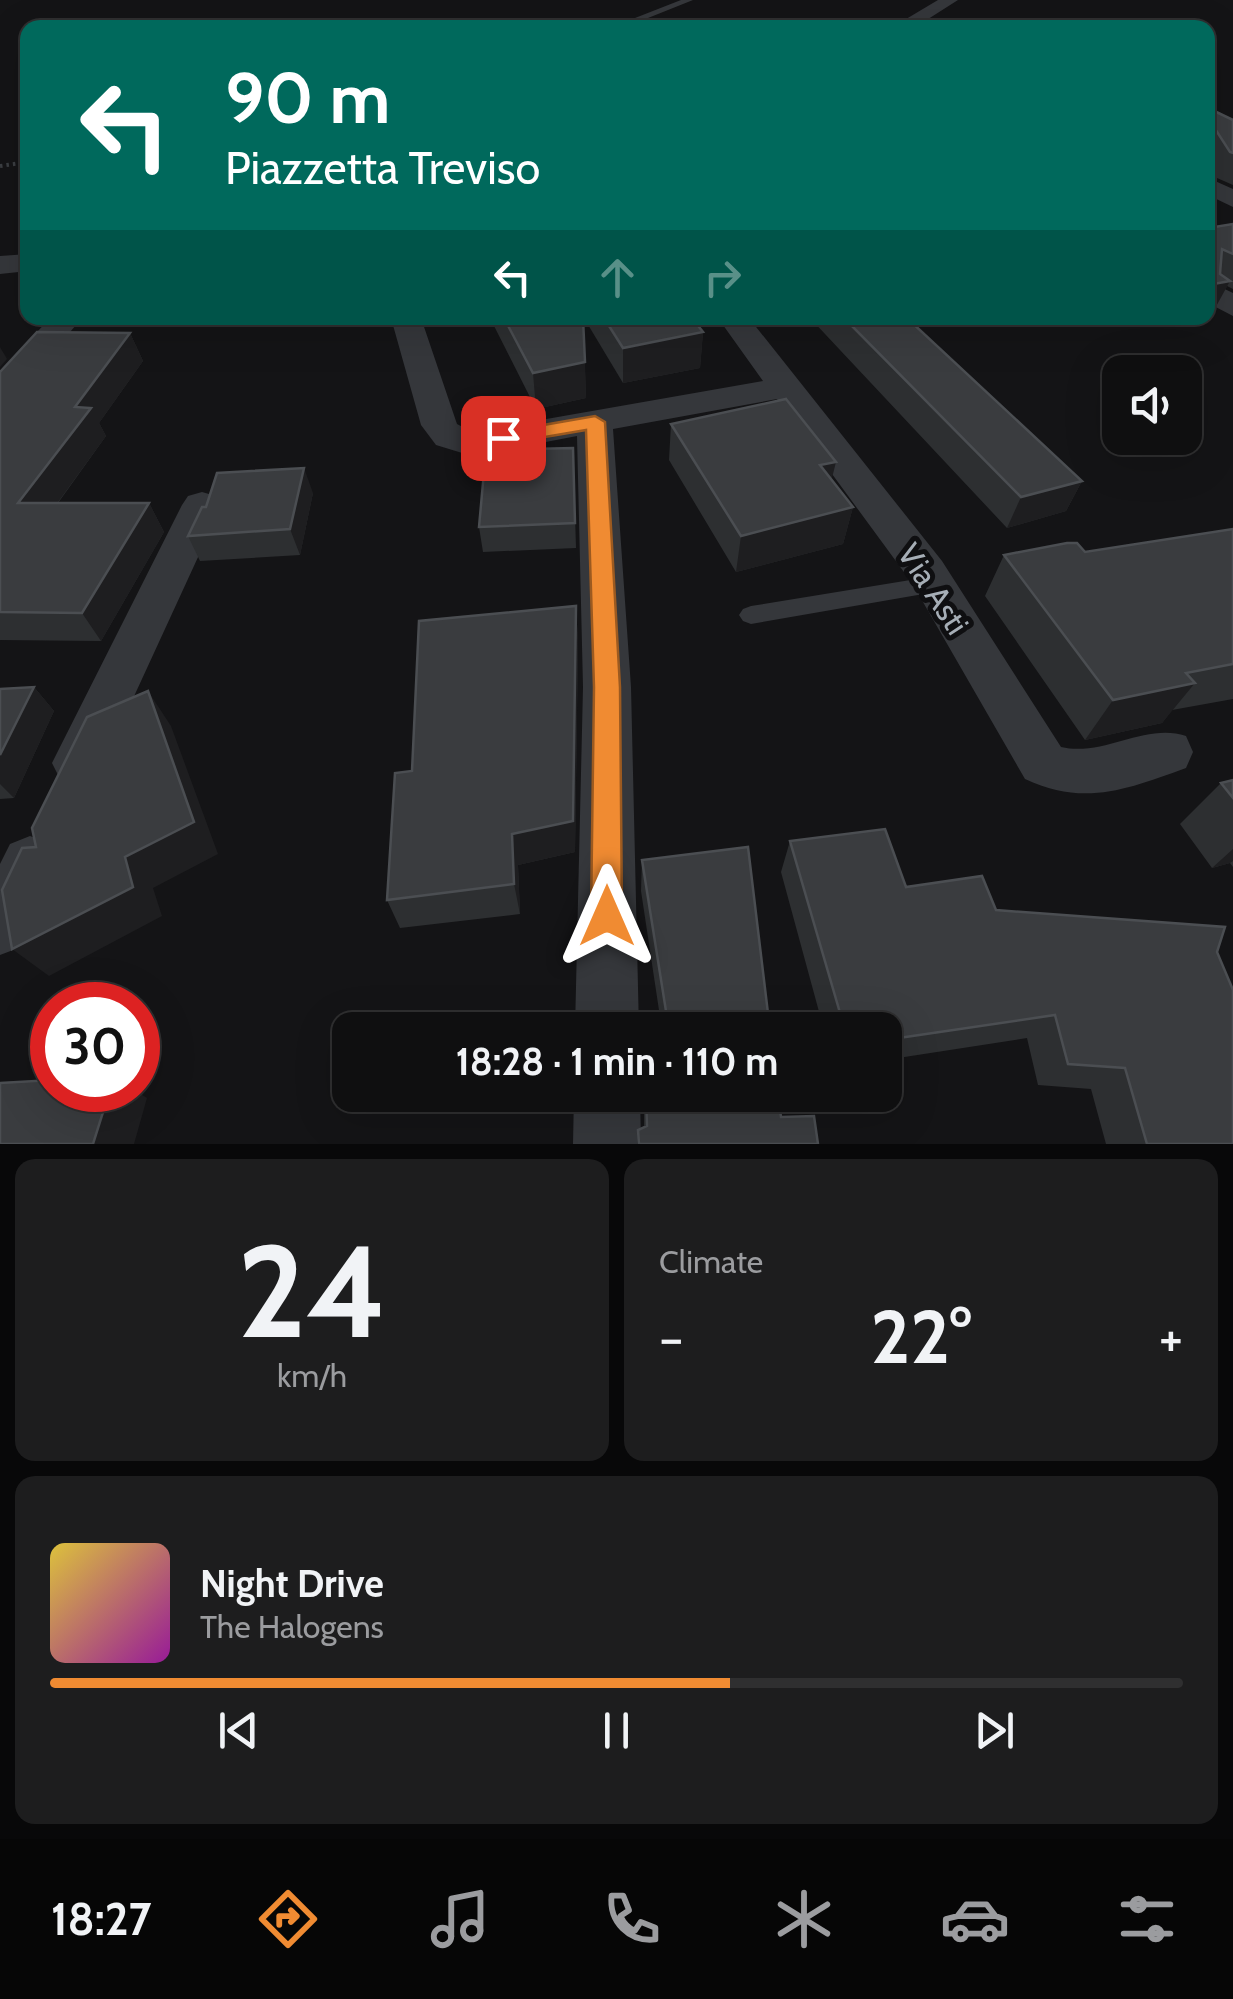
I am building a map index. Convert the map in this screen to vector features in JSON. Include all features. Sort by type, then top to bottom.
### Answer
[{"type":"street","points":[[913,20],[950,0]]},
{"type":"street","points":[[0,393],[61,325]]},
{"type":"street","points":[[408,325],[439,425],[452,439],[472,444],[785,387]]},
{"type":"street","name":"Via Asti","points":[[738,325],[935,584],[1042,764],[1057,772],[1083,773],[1168,752]]},
{"type":"street","points":[[595,422],[607,687],[606,1012]]},
{"type":"street","points":[[0,926],[202,505]]},
{"type":"street","points":[[606,1112],[606,1144]]},
{"type":"lane","points":[[640,18],[688,0]]},
{"type":"lane","points":[[920,16],[929,20]]},
{"type":"lane","points":[[751,615],[935,584]]},
{"type":"building","points":[[1215,111],[1233,120],[1233,153],[1215,129]]},
{"type":"building","points":[[1233,224],[1233,254],[1222,249],[1220,274],[1230,281],[1215,284],[1215,227]]},
{"type":"building","points":[[508,325],[583,325],[585,362],[533,373]]},
{"type":"building","points":[[608,325],[698,325],[703,332],[623,348]]},
{"type":"building","points":[[851,325],[915,325],[1082,481],[1021,497]]},
{"type":"building","points":[[37,332],[130,333],[75,407],[91,408],[18,503],[149,503],[82,613],[0,612],[0,372]]},
{"type":"building","points":[[786,399],[836,462],[820,465],[853,507],[741,536],[671,424]]},
{"type":"building","points":[[573,448],[575,523],[479,527],[486,450]]},
{"type":"building","points":[[304,468],[290,529],[188,536],[202,507],[206,507],[217,473]]},
{"type":"building","points":[[1233,529],[1233,664],[1186,673],[1195,683],[1113,700],[1004,555],[1067,543],[1077,543],[1085,552]]},
{"type":"building","points":[[576,606],[573,821],[512,834],[514,884],[387,900],[395,773],[412,771],[419,621]]},
{"type":"building","points":[[34,687],[0,755],[0,689]]},
{"type":"building","points":[[148,691],[194,822],[125,857],[133,887],[12,949],[2,890],[22,848],[36,847],[32,828],[87,717]]},
{"type":"building","points":[[1233,780],[1233,798],[1221,783]]},
{"type":"building","points":[[885,829],[906,887],[982,876],[996,910],[1225,927],[1217,952],[1233,990],[1233,1144],[1147,1144],[1125,1068],[1068,1064],[1055,1015],[902,1038],[902,1012],[840,1012],[790,841]]},
{"type":"building","points":[[748,847],[768,1012],[666,1012],[642,860]]},
{"type":"building","points":[[30,1081],[30,1112],[103,1112],[93,1144],[0,1144],[0,1083]]},
{"type":"building","points":[[647,1112],[780,1112],[781,1117],[814,1116],[818,1144],[639,1144],[638,1130],[647,1126]]},
{"type":"route","points":[[503,438],[595,422],[607,687],[607,916]]}]
